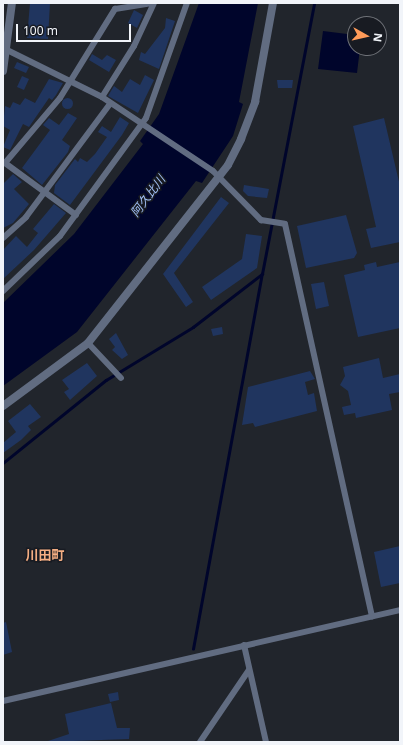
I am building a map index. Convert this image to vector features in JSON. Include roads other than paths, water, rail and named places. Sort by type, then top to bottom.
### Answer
[{"type":"street","points":[[3,71],[12,3]]},
{"type":"street","points":[[76,215],[43,193],[4,163],[60,98],[111,15],[122,4],[143,6],[152,3]]},
{"type":"street","points":[[102,97],[134,46],[152,3]]},
{"type":"street","points":[[3,291],[60,236],[143,126],[157,95],[187,3]]},
{"type":"street","points":[[3,406],[88,343],[241,140],[255,102],[273,3]]},
{"type":"street","points":[[5,49],[71,79],[102,97],[110,104],[216,175],[261,220],[284,224],[372,616]]},
{"type":"street","points":[[3,238],[26,217],[110,104]]},
{"type":"street","points":[[88,343],[121,378]]},
{"type":"street","points":[[3,701],[400,610]]},
{"type":"street","points":[[244,645],[266,742]]},
{"type":"street","points":[[200,742],[249,670]]},
{"type":"water","name":"阿久比川","points":[[199,3],[258,3],[239,102],[243,104],[233,136],[202,183],[196,181],[77,332],[3,386],[3,303],[74,234],[143,144],[140,141],[159,114]]},
{"type":"water","points":[[323,31],[347,34],[347,56],[359,56],[357,73],[318,69]]},
{"type":"waterway","points":[[3,463],[106,380],[193,327],[262,274],[314,3]]},
{"type":"waterway","points":[[193,649],[262,274]]},
{"type":"district","name":"川田町","points":[[45,555]]}]
